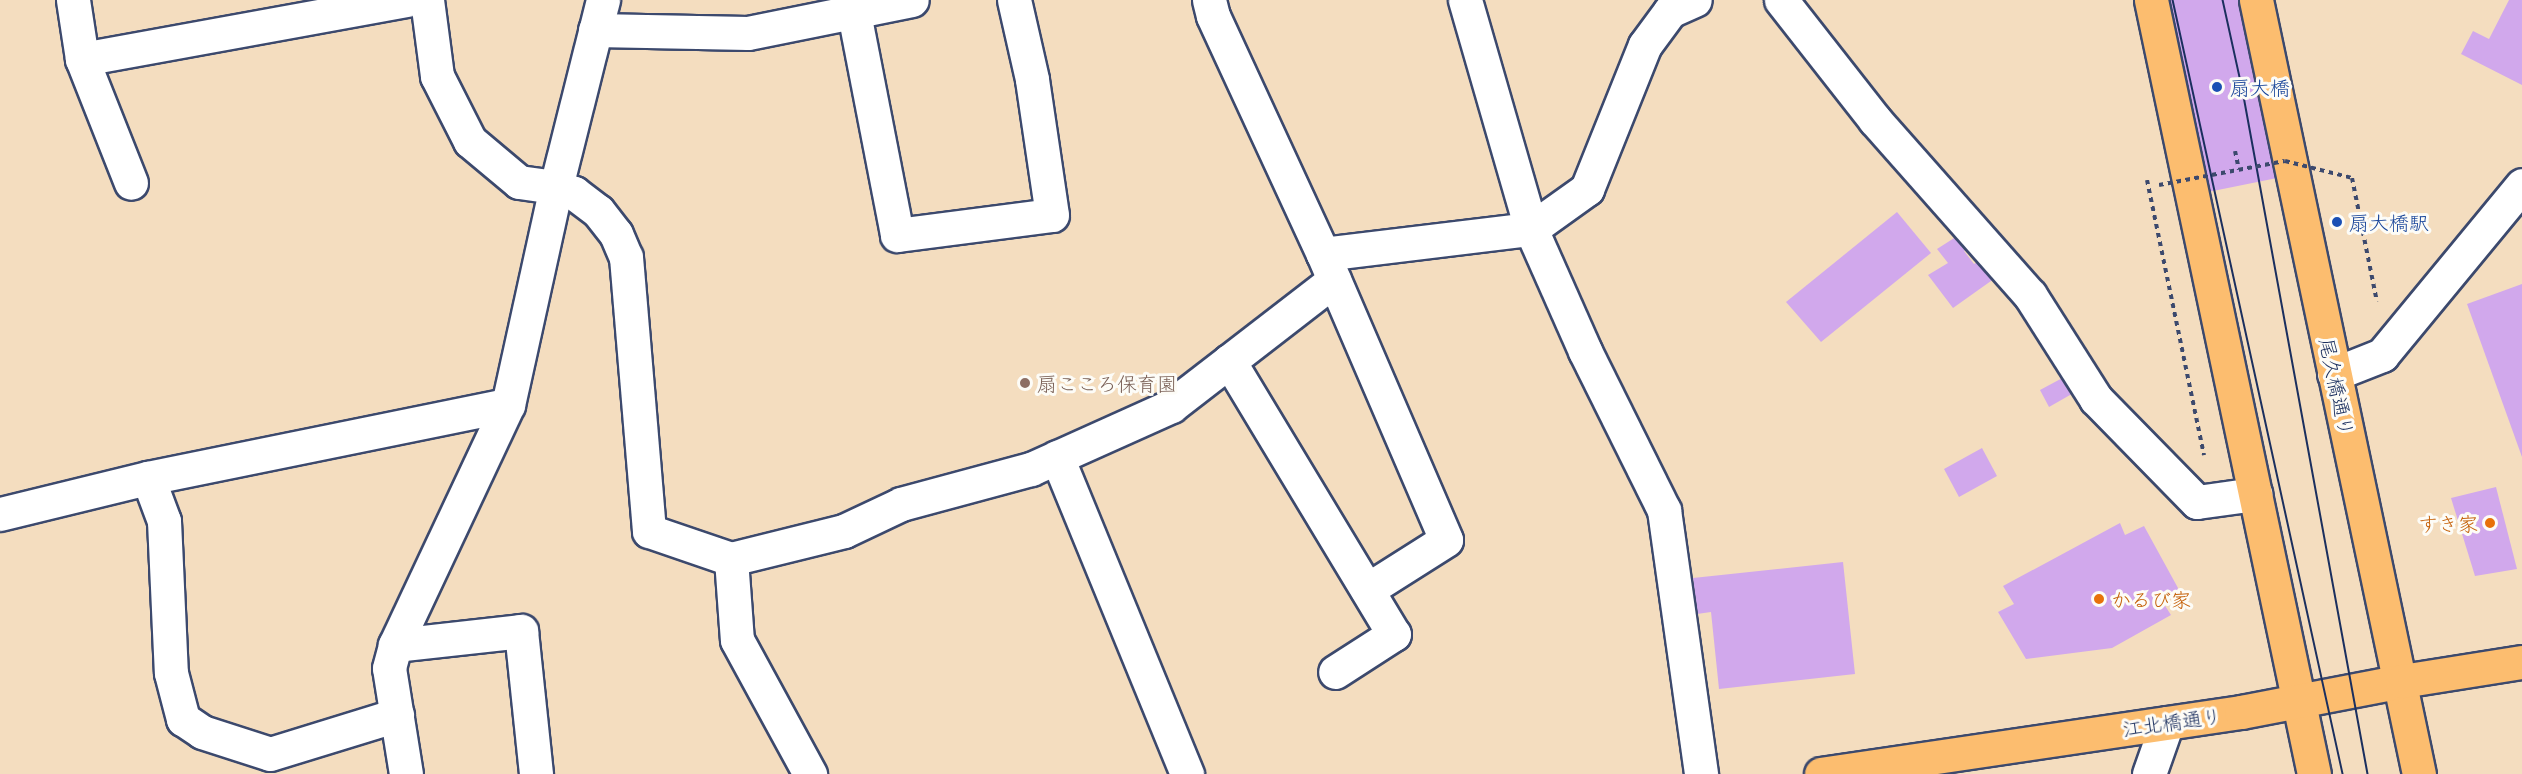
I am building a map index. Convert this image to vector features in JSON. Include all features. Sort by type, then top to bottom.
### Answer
[{"type":"main road","points":[[2151,0],[2314,774]]},
{"type":"main road","name":"尾久橋通り","points":[[2256,0],[2334,374],[2402,681],[2419,774]]},
{"type":"main road","name":"江北橋通り","points":[[1821,774],[1866,771],[2299,702],[2402,681],[2522,663]]},
{"type":"street","points":[[73,0],[82,59],[131,183]]},
{"type":"street","points":[[82,59],[407,0]]},
{"type":"street","points":[[427,0],[437,76],[470,141],[519,182],[556,187],[574,193],[598,211],[616,234],[626,257],[649,531],[731,559],[844,531],[901,504],[1031,469],[1171,406],[1229,361],[1329,267],[1531,229],[1587,189],[1645,45],[1670,11],[1695,0]]},
{"type":"street","points":[[406,774],[389,668],[395,645],[508,405],[556,187],[599,15],[748,33],[912,0]]},
{"type":"street","points":[[854,13],[897,235],[1052,215],[1032,79],[1014,0]]},
{"type":"street","points":[[1209,0],[1329,267],[1446,540],[1368,590]]},
{"type":"street","points":[[1465,0],[1531,229],[1585,351],[1664,510],[1701,774]]},
{"type":"street","points":[[1781,0],[1875,120],[2030,295],[2096,399],[2198,502],[2254,495]]},
{"type":"street","points":[[2334,374],[2382,355],[2522,185]]},
{"type":"street","points":[[1229,361],[1394,634],[1335,672]]},
{"type":"street","points":[[0,514],[148,478],[508,405]]},
{"type":"street","points":[[1057,457],[1187,774]]},
{"type":"street","points":[[148,478],[164,521],[171,673],[183,719],[202,732],[270,754],[397,715]]},
{"type":"street","points":[[731,559],[737,640],[810,774]]},
{"type":"street","points":[[395,645],[520,631],[536,774]]},
{"type":"street","points":[[2149,774],[2167,723]]},
{"type":"path","points":[[2235,151],[2239,170]]},
{"type":"path","points":[[2326,159],[2330,182]]},
{"type":"path","points":[[2159,185],[2285,161],[2352,178],[2377,303]]},
{"type":"path","points":[[2146,174],[2206,461]]},
{"type":"building","points":[[2168,0],[2244,0],[2282,177],[2208,192]]},
{"type":"building","points":[[2509,0],[2522,0],[2522,85],[2461,54],[2473,31],[2489,39]]},
{"type":"building","points":[[1897,212],[1931,253],[1821,342],[1786,302]]},
{"type":"building","points":[[1962,233],[1972,247],[1964,251],[1974,264],[1982,259],[1998,276],[1953,308],[1928,275],[1948,263],[1937,249]]},
{"type":"building","points":[[2522,284],[2522,457],[2467,304]]},
{"type":"building","points":[[2068,375],[2077,391],[2049,407],[2040,390]]},
{"type":"building","points":[[1982,448],[1997,476],[1959,497],[1944,469]]},
{"type":"building","points":[[2496,487],[2517,569],[2475,576],[2451,498]]},
{"type":"building","points":[[2120,523],[2125,535],[2144,526],[2178,588],[2175,595],[2162,601],[2171,615],[2112,648],[2026,659],[1998,612],[2014,604],[2003,586]]},
{"type":"building","points":[[1843,562],[1855,674],[1719,689],[1711,612],[1697,614],[1693,578]]},
{"type":"tram line","points":[[2173,0],[2343,774]]},
{"type":"tram line","points":[[2223,0],[2243,91],[2368,774]]},
{"type":"place","name":"扇大橋","points":[[2217,87]]},
{"type":"place","name":"扇大橋駅","points":[[2337,222]]},
{"type":"place","name":"扇こころ保育園","points":[[1025,383]]},
{"type":"place","name":"すき家","points":[[2490,523]]},
{"type":"place","name":"かるび家","points":[[2099,599]]}]
